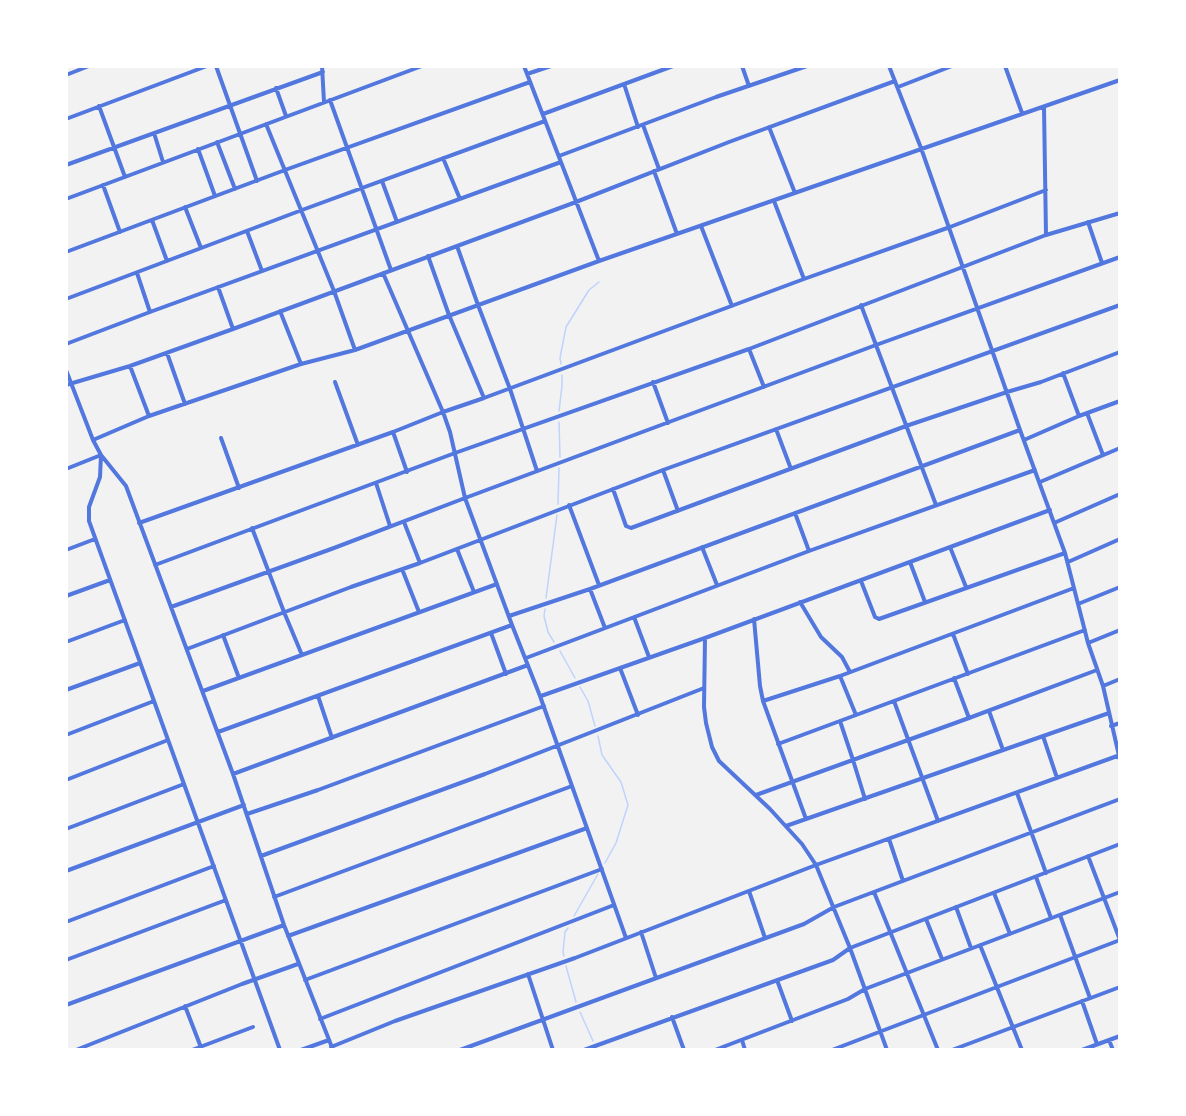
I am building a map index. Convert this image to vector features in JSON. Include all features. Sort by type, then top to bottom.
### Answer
[{"type":"street","points":[[66,75],[86,66]]},
{"type":"street","points":[[186,66],[188,73]]},
{"type":"street","points":[[66,110],[67,118],[207,66]]},
{"type":"street","points":[[216,66],[257,181]]},
{"type":"street","points":[[322,66],[324,102]]},
{"type":"street","points":[[66,199],[422,66]]},
{"type":"street","points":[[524,66],[599,261]]},
{"type":"street","points":[[527,74],[551,66]]},
{"type":"street","points":[[543,114],[672,66]]},
{"type":"street","points":[[742,66],[749,86]]},
{"type":"street","points":[[559,156],[807,66]]},
{"type":"street","points":[[66,370],[93,440],[101,455],[126,486],[218,732],[298,964],[332,1048],[395,1021],[575,958],[889,838],[1120,757],[1103,686],[1088,643],[1068,562],[950,227],[890,66]]},
{"type":"street","points":[[898,87],[952,66]]},
{"type":"street","points":[[1005,66],[1022,113]]},
{"type":"street","points":[[66,165],[323,72]]},
{"type":"street","points":[[93,440],[149,416],[301,364],[355,350],[599,261],[1120,80]]},
{"type":"street","points":[[66,385],[130,366],[233,329],[896,81]]},
{"type":"street","points":[[66,252],[530,82]]},
{"type":"street","points":[[624,84],[659,169]]},
{"type":"street","points":[[276,88],[286,116]]},
{"type":"street","points":[[330,100],[391,270]]},
{"type":"street","points":[[99,106],[125,177]]},
{"type":"street","points":[[1044,107],[1046,235]]},
{"type":"street","points":[[66,299],[545,121]]},
{"type":"street","points":[[266,124],[334,291],[355,350]]},
{"type":"street","points":[[769,127],[795,193]]},
{"type":"street","points":[[154,133],[163,162]]},
{"type":"street","points":[[217,142],[235,189]]},
{"type":"street","points":[[198,149],[215,196]]},
{"type":"street","points":[[443,158],[460,199]]},
{"type":"street","points":[[66,344],[561,162]]},
{"type":"street","points":[[654,171],[677,234]]},
{"type":"street","points":[[382,181],[397,222]]},
{"type":"street","points":[[103,185],[120,232]]},
{"type":"street","points":[[139,523],[358,445],[1046,190]]},
{"type":"street","points":[[774,201],[804,279]]},
{"type":"street","points":[[186,207],[201,248]]},
{"type":"street","points":[[155,565],[455,453],[749,349],[1046,235],[1120,213]]},
{"type":"street","points":[[152,220],[167,261]]},
{"type":"street","points":[[1088,222],[1102,263]]},
{"type":"street","points":[[701,226],[732,306]]},
{"type":"street","points":[[247,231],[262,271]]},
{"type":"street","points":[[457,246],[510,388],[537,471]]},
{"type":"street","points":[[428,256],[449,315],[484,398]]},
{"type":"street","points":[[171,607],[876,345],[1120,257]]},
{"type":"street","points":[[137,273],[150,312]]},
{"type":"street","points":[[383,273],[443,412],[450,432],[465,498],[544,706],[626,938]]},
{"type":"street","points":[[218,287],[233,329]]},
{"type":"street","points":[[861,305],[936,506]]},
{"type":"street","points":[[187,648],[351,586],[420,563],[663,470],[1120,305]]},
{"type":"street","points":[[280,311],[301,364]]},
{"type":"street","points":[[749,349],[764,387]]},
{"type":"street","points":[[613,489],[626,526],[631,528],[906,426],[1063,374],[1120,352]]},
{"type":"street","points":[[167,353],[185,404]]},
{"type":"street","points":[[130,366],[149,416]]},
{"type":"street","points":[[1063,374],[1079,416]]},
{"type":"street","points":[[335,382],[358,445]]},
{"type":"street","points":[[653,382],[668,423]]},
{"type":"street","points":[[1024,440],[1120,401]]},
{"type":"street","points":[[1087,413],[1102,455]]},
{"type":"street","points":[[776,429],[791,469]]},
{"type":"street","points":[[509,616],[590,589],[1020,430]]},
{"type":"street","points":[[393,432],[407,472]]},
{"type":"street","points":[[221,438],[239,488]]},
{"type":"street","points":[[1040,482],[1120,448]]},
{"type":"street","points":[[66,469],[101,455]]},
{"type":"street","points":[[101,455],[100,477],[89,507],[89,522],[280,1050]]},
{"type":"street","points":[[663,470],[678,511]]},
{"type":"street","points":[[526,658],[809,551],[1035,470]]},
{"type":"street","points":[[376,483],[390,526]]},
{"type":"street","points":[[1054,523],[1120,495]]},
{"type":"street","points":[[569,506],[599,585]]},
{"type":"street","points":[[540,696],[705,638],[1050,510]]},
{"type":"street","points":[[795,513],[809,551]]},
{"type":"street","points":[[404,522],[420,563]]},
{"type":"street","points":[[252,528],[302,655]]},
{"type":"street","points":[[66,550],[95,539]]},
{"type":"street","points":[[1068,562],[1120,539]]},
{"type":"street","points":[[702,547],[717,585]]},
{"type":"street","points":[[950,547],[966,587]]},
{"type":"street","points":[[457,549],[474,592]]},
{"type":"street","points":[[861,581],[876,618],[879,619],[1065,553]]},
{"type":"street","points":[[910,562],[926,602]]},
{"type":"street","points":[[402,569],[419,612]]},
{"type":"street","points":[[66,596],[110,579]]},
{"type":"street","points":[[203,691],[497,584]]},
{"type":"street","points":[[1078,604],[1120,587]]},
{"type":"street","points":[[763,701],[840,676],[1074,588]]},
{"type":"street","points":[[590,589],[605,628]]},
{"type":"street","points":[[800,602],[822,637],[842,657],[849,672]]},
{"type":"street","points":[[634,617],[649,657]]},
{"type":"street","points":[[754,619],[763,701],[806,819]]},
{"type":"street","points":[[66,642],[125,620]]},
{"type":"street","points":[[218,732],[512,625]]},
{"type":"street","points":[[778,744],[1085,630]]},
{"type":"street","points":[[1088,643],[1120,630]]},
{"type":"street","points":[[490,633],[506,674]]},
{"type":"street","points":[[953,634],[968,674]]},
{"type":"street","points":[[223,635],[239,678]]},
{"type":"street","points":[[705,638],[706,723],[712,747],[719,761],[786,826],[816,865],[850,948],[886,1050]]},
{"type":"street","points":[[66,690],[140,663]]},
{"type":"street","points":[[233,774],[528,665]]},
{"type":"street","points":[[620,668],[638,714]]},
{"type":"street","points":[[756,795],[1097,670]]},
{"type":"street","points":[[840,676],[856,715]]},
{"type":"street","points":[[954,678],[969,718]]},
{"type":"street","points":[[1103,686],[1120,679]]},
{"type":"street","points":[[261,856],[558,746],[704,688]]},
{"type":"street","points":[[318,696],[332,738]]},
{"type":"street","points":[[66,735],[154,701]]},
{"type":"street","points":[[894,701],[938,821]]},
{"type":"street","points":[[247,814],[544,706]]},
{"type":"street","points":[[989,711],[1003,750]]},
{"type":"street","points":[[786,826],[1109,713]]},
{"type":"street","points":[[840,721],[865,799]]},
{"type":"street","points":[[1112,726],[1120,723]]},
{"type":"street","points":[[1043,736],[1057,778]]},
{"type":"street","points":[[66,780],[168,740]]},
{"type":"street","points":[[66,829],[184,784]]},
{"type":"street","points":[[274,897],[572,786]]},
{"type":"street","points":[[1017,792],[1046,873]]},
{"type":"street","points":[[460,1050],[804,924],[834,907],[1120,799]]},
{"type":"street","points":[[66,871],[244,805]]},
{"type":"street","points":[[288,936],[587,828]]},
{"type":"street","points":[[889,838],[903,881]]},
{"type":"street","points":[[584,1050],[833,960],[850,948],[1120,844]]},
{"type":"street","points":[[832,1050],[1120,940],[1089,856]]},
{"type":"street","points":[[66,922],[214,866]]},
{"type":"street","points":[[305,980],[602,870]]},
{"type":"street","points":[[1036,877],[1051,918]]},
{"type":"street","points":[[749,891],[765,938]]},
{"type":"street","points":[[874,892],[938,1050]]},
{"type":"street","points":[[715,1050],[848,999],[865,989],[906,973],[1120,892]]},
{"type":"street","points":[[994,893],[1010,934]]},
{"type":"street","points":[[66,960],[226,900]]},
{"type":"street","points":[[320,1019],[614,905]]},
{"type":"street","points":[[956,907],[971,948]]},
{"type":"street","points":[[1060,915],[1090,998]]},
{"type":"street","points":[[926,919],[942,959]]},
{"type":"street","points":[[66,1005],[284,925]]},
{"type":"street","points":[[641,932],[656,978]]},
{"type":"street","points":[[980,945],[1022,1050]]},
{"type":"street","points":[[76,1050],[298,964]]},
{"type":"street","points":[[528,974],[553,1050]]},
{"type":"street","points":[[777,980],[792,1021]]},
{"type":"street","points":[[952,1050],[964,1048],[1120,987]]},
{"type":"street","points":[[1082,1001],[1097,1044]]},
{"type":"street","points":[[185,1006],[201,1048]]},
{"type":"street","points":[[672,1017],[684,1050]]},
{"type":"street","points":[[192,1050],[253,1027]]},
{"type":"street","points":[[1082,1050],[1120,1036]]},
{"type":"street","points":[[301,1050],[328,1040]]},
{"type":"street","points":[[742,1040],[745,1050]]},
{"type":"street","points":[[1109,1040],[1113,1050]]},
{"type":"waterway","points":[[561,364],[566,327],[589,290],[599,282]]},
{"type":"waterway","points":[[559,411],[562,375]]},
{"type":"waterway","points":[[559,422],[560,457]]},
{"type":"waterway","points":[[558,504],[559,468]]},
{"type":"waterway","points":[[546,598],[557,515]]},
{"type":"waterway","points":[[545,609],[544,616],[548,632],[554,642]]},
{"type":"waterway","points":[[560,651],[575,678]]},
{"type":"waterway","points":[[580,687],[588,701],[595,726]]},
{"type":"waterway","points":[[598,736],[602,755],[621,782],[628,805],[616,843],[605,863]]},
{"type":"waterway","points":[[574,916],[598,874]]},
{"type":"waterway","points":[[564,956],[565,932],[568,928]]},
{"type":"waterway","points":[[566,966],[576,1002]]},
{"type":"waterway","points":[[580,1012],[593,1041]]}]
